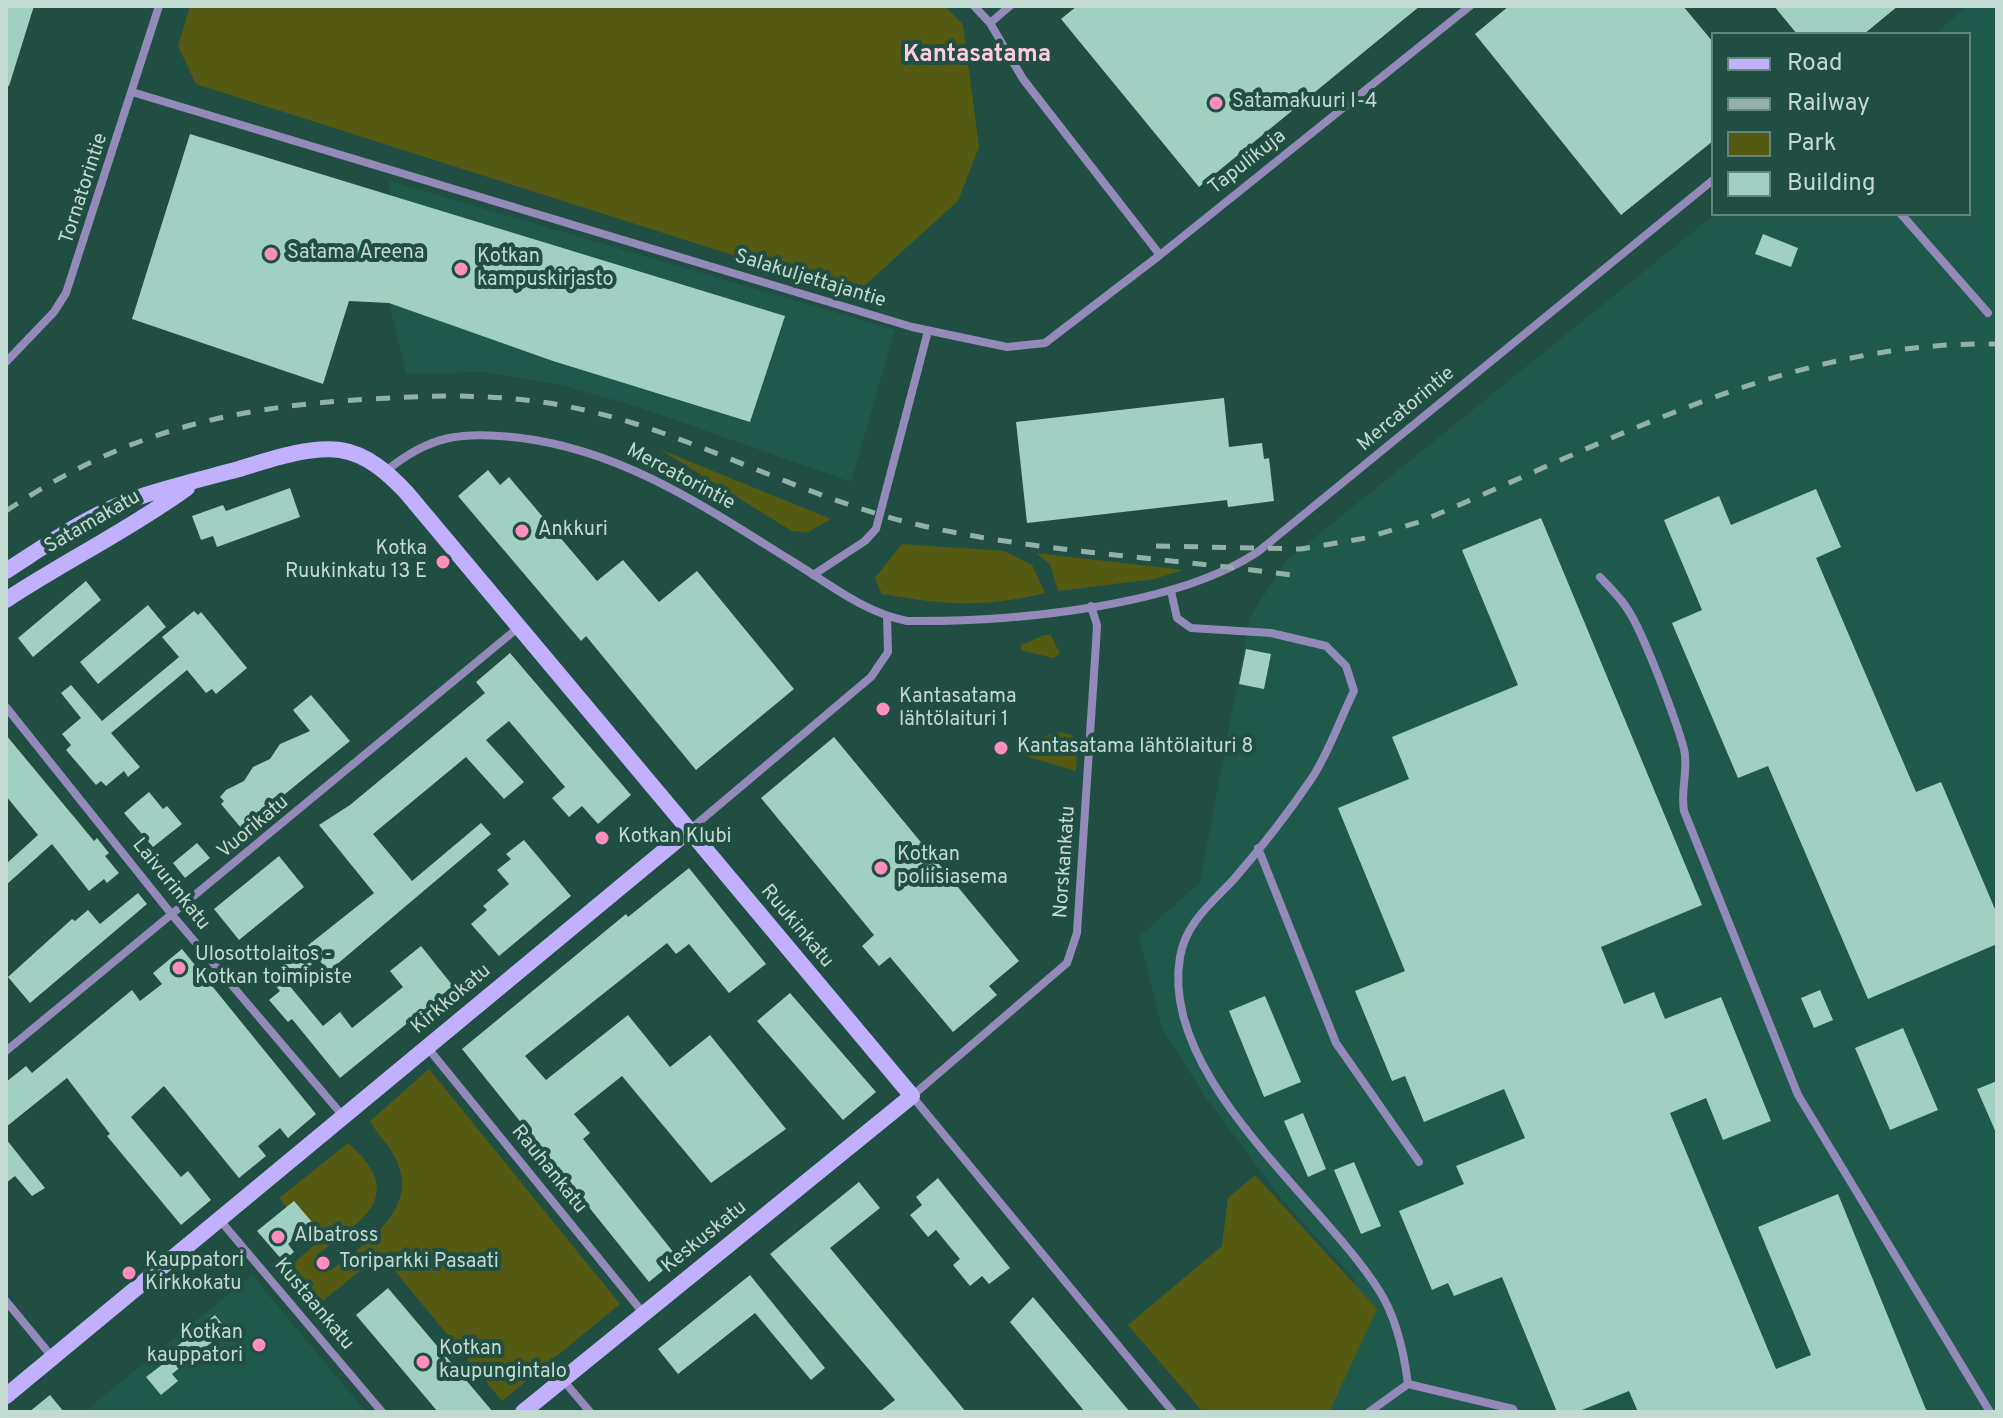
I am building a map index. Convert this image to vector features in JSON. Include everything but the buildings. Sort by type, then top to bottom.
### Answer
[{"type":"main road","name":"Satamakatu","points":[[6,571],[100,514],[137,497],[198,480],[318,450],[340,450],[359,456],[386,471]]},
{"type":"main road","name":"Ruukinkatu","points":[[386,471],[912,1096]]},
{"type":"main road","name":"Satamakatu","points":[[6,600],[60,564],[150,515],[198,480]]},
{"type":"main road","name":"Kirkkokatu","points":[[6,1396],[687,832]]},
{"type":"main road","name":"Keskuskatu","points":[[523,1412],[912,1096]]},
{"type":"street","name":"Tornatorintie","points":[[6,362],[54,312],[66,293],[159,6]]},
{"type":"street","points":[[974,6],[990,23],[1023,79],[1160,255]]},
{"type":"street","points":[[990,23],[1010,6]]},
{"type":"street","name":"Tapulikuja","points":[[1160,255],[1470,6]]},
{"type":"street","name":"Salakuljettajantie","points":[[132,92],[928,331],[1007,347],[1045,343],[1160,255]]},
{"type":"street","name":"Mercatorintie","points":[[386,471],[428,443],[447,437],[499,436],[557,443],[642,472],[853,602],[887,617],[938,622],[1091,606],[1171,591],[1234,567],[1280,535],[1711,182]]},
{"type":"street","points":[[1903,216],[1988,313]]},
{"type":"street","points":[[813,575],[865,541],[876,529],[928,331]]},
{"type":"street","points":[[1600,577],[1629,610],[1645,648],[1683,749],[1686,767],[1680,792],[1684,811],[1798,1095],[1990,1412]]},
{"type":"street","points":[[1171,591],[1177,618],[1191,628],[1271,633],[1326,646],[1346,666],[1354,691],[1313,777],[1258,848],[1194,920],[1180,957],[1182,1008],[1198,1056],[1234,1114],[1380,1293],[1403,1347],[1408,1384]]},
{"type":"street","name":"Norskankatu","points":[[912,1096],[1067,963],[1077,933],[1080,901],[1097,625],[1091,606]]},
{"type":"street","name":"Kirkkokatu","points":[[687,832],[871,677],[888,652],[887,617]]},
{"type":"street","name":"Vuorikatu","points":[[6,1051],[520,627]]},
{"type":"street","name":"Laivurinkatu","points":[[6,707],[173,916],[343,1116]]},
{"type":"street","points":[[1258,848],[1336,1043],[1419,1162]]},
{"type":"street","name":"Rauhankatu","points":[[427,1047],[644,1314]]},
{"type":"street","name":"Ruukinkatu","points":[[912,1096],[1173,1412]]},
{"type":"street","name":"Kustaankatu","points":[[219,1219],[382,1412]]},
{"type":"street","points":[[6,1301],[53,1358]]},
{"type":"street","points":[[563,1380],[590,1412]]},
{"type":"street","points":[[1369,1412],[1408,1384],[1513,1409],[1514,1412]]},
{"type":"shaded area","points":[[1968,6],[1997,6],[1997,1412],[1324,1412],[1359,1313],[1354,1279],[1280,1197],[1204,1095],[1162,1028],[1139,937],[1200,882],[1250,617],[1287,560],[1713,216],[1971,216],[1971,32],[1937,32]]},
{"type":"shaded area","points":[[390,181],[895,330],[851,482],[638,407],[561,385],[484,372],[406,374],[389,303]]},
{"type":"shaded area","name":"Kotkan kauppatori","points":[[252,1275],[366,1412],[84,1412]],"holes":[[[215,1315],[227,1330],[175,1371],[164,1357]],[[164,1364],[178,1381],[161,1395],[147,1377]]]},
{"type":"green space","points":[[190,6],[945,6],[963,25],[979,147],[958,201],[855,294],[196,84],[178,46]]},
{"type":"green space","points":[[659,449],[831,519],[808,532],[792,531]]},
{"type":"green space","points":[[902,544],[1004,551],[1032,565],[1045,593],[983,603],[925,601],[882,594],[875,578]]},
{"type":"green space","points":[[1036,553],[1183,570],[1154,579],[1058,591],[1050,564]]},
{"type":"green space","points":[[1051,635],[1060,654],[1053,658],[1021,650],[1021,645]]},
{"type":"green space","points":[[1058,732],[1072,735],[1077,749],[1076,771],[1019,754],[1035,740]]},
{"type":"green space","points":[[429,1069],[620,1304],[502,1401],[381,1254],[320,1303],[289,1267],[317,1243],[279,1198],[348,1143],[366,1161],[375,1178],[377,1192],[363,1218],[317,1255],[330,1271],[385,1224],[401,1193],[401,1176],[395,1157],[370,1121]]},
{"type":"green space","points":[[1255,1175],[1377,1309],[1329,1412],[1203,1412],[1128,1325],[1222,1246],[1228,1198]]},
{"type":"railway","points":[[1156,546],[1301,549],[1366,538],[1419,522],[1629,430],[1772,378],[1846,359],[1920,347],[1997,344]]},
{"type":"railway","points":[[6,511],[94,461],[181,428],[225,417],[320,403],[473,396],[536,401],[636,424],[847,504],[919,525],[1010,542],[1291,575]]},
{"type":"place","name":"Satamakuuri I-4","points":[[1216,103]]},
{"type":"place","name":"Satama Areena","points":[[271,254]]},
{"type":"place","name":"Kotkan kampuskirjasto","points":[[461,269]]},
{"type":"place","name":"Ankkuri","points":[[522,531]]},
{"type":"place","name":"Kotka Ruukinkatu 13 E","points":[[443,562]]},
{"type":"place","name":"Kantasatama lähtölaituri 1","points":[[883,709]]},
{"type":"place","name":"Kantasatama lähtölaituri 8","points":[[1001,748]]},
{"type":"place","name":"Kotkan Klubi","points":[[602,838]]},
{"type":"place","name":"Kotkan poliisiasema","points":[[881,868]]},
{"type":"place","name":"Ulosottolaitos - Kotkan toimipiste","points":[[179,968]]},
{"type":"place","name":"Albatross","points":[[278,1237]]},
{"type":"place","name":"Toriparkki Pasaati","points":[[323,1263]]},
{"type":"place","name":"Kauppatori Kirkkokatu","points":[[129,1273]]},
{"type":"place","name":"Kotkan kauppatori","points":[[259,1345]]},
{"type":"place","name":"Kotkan kaupungintalo","points":[[423,1362]]},
{"type":"district","name":"Kantasatama","points":[[977,56]]}]
